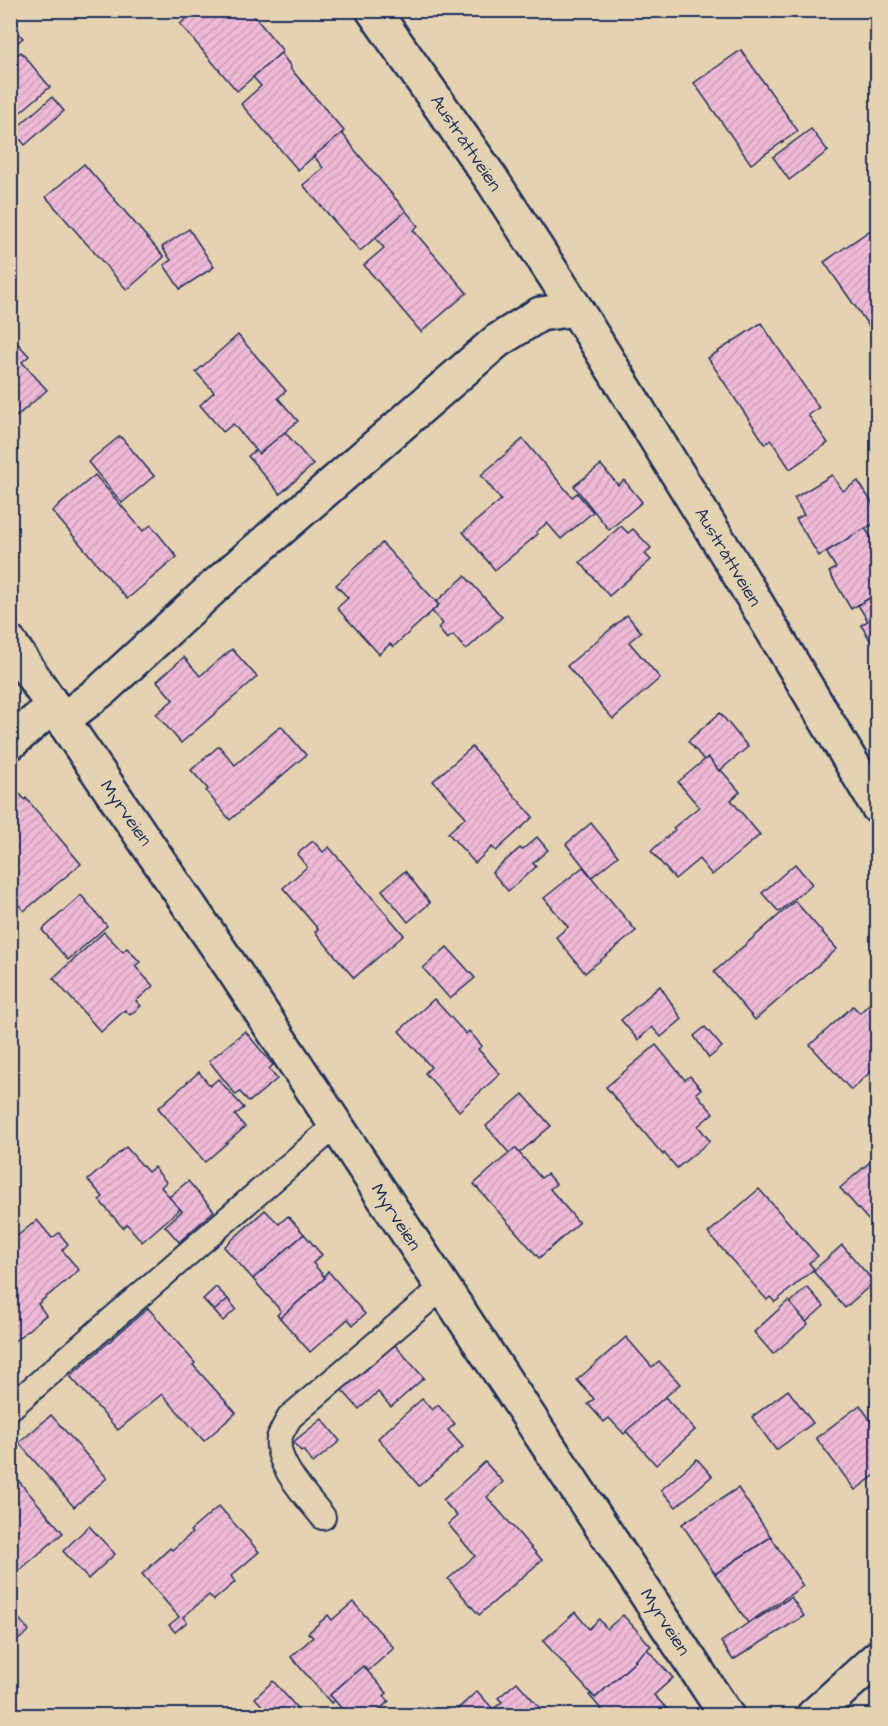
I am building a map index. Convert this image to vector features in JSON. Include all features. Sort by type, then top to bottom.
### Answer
[{"type":"street","name":"Austråttveien","points":[[373,10],[492,180],[576,309],[730,559],[878,807]]},
{"type":"street","points":[[10,743],[103,688],[357,460],[497,341],[540,314],[576,309]]},
{"type":"street","name":"Myrveien","points":[[10,643],[336,1125],[727,1716]]},
{"type":"street","points":[[813,1716],[878,1657]]},
{"type":"lane","points":[[10,1408],[336,1125]]},
{"type":"lane","points":[[323,1517],[296,1484],[284,1462],[279,1449],[279,1438],[284,1427],[290,1418],[443,1287]]},
{"type":"building","points":[[196,10],[249,10],[283,51],[237,91],[180,24]]},
{"type":"building","points":[[10,24],[23,38],[10,49]]},
{"type":"building","points":[[741,50],[798,131],[751,164],[694,83]]},
{"type":"building","points":[[21,52],[50,87],[10,121],[10,61]]},
{"type":"building","points":[[281,53],[290,68],[344,131],[298,170],[241,104],[261,86],[253,77]]},
{"type":"building","points":[[52,97],[64,111],[25,145],[13,131]]},
{"type":"building","points":[[811,129],[828,151],[789,180],[773,157]]},
{"type":"building","points":[[342,133],[406,211],[360,251],[303,185],[323,168],[314,156]]},
{"type":"building","points":[[84,164],[164,257],[127,290],[46,197]]},
{"type":"building","points":[[406,211],[418,226],[413,230],[467,293],[421,332],[364,265],[384,248],[375,238]]},
{"type":"building","points":[[875,227],[878,230],[878,339],[824,262]]},
{"type":"building","points":[[189,229],[214,267],[180,289],[164,265],[171,260],[162,247]]},
{"type":"building","points":[[761,323],[819,408],[808,415],[828,443],[790,469],[771,440],[765,444],[708,358]]},
{"type":"building","points":[[238,335],[286,391],[278,398],[298,421],[259,454],[233,424],[223,432],[200,405],[214,392],[196,372]]},
{"type":"building","points":[[11,336],[29,356],[22,362],[47,390],[10,422]]},
{"type":"building","points":[[285,432],[313,465],[280,494],[248,456],[256,450],[259,454]]},
{"type":"building","points":[[120,436],[154,476],[122,503],[88,462]]},
{"type":"building","points":[[523,439],[572,497],[577,493],[593,512],[561,539],[547,523],[536,532],[538,534],[495,570],[463,532],[501,500],[481,475]]},
{"type":"building","points":[[601,465],[618,485],[624,480],[642,502],[609,530],[574,486]]},
{"type":"building","points":[[95,475],[143,531],[151,525],[177,557],[127,599],[52,511]]},
{"type":"building","points":[[832,475],[843,491],[858,481],[878,512],[878,521],[819,556],[796,519],[804,515],[794,498]]},
{"type":"building","points":[[621,526],[628,533],[633,529],[651,548],[645,554],[651,560],[609,596],[580,562]]},
{"type":"building","points":[[865,528],[875,544],[878,543],[878,593],[851,609],[829,572],[836,568],[826,552]]},
{"type":"building","points":[[382,543],[439,605],[393,647],[390,644],[379,654],[337,608],[348,598],[336,585]]},
{"type":"building","points":[[465,576],[502,617],[466,650],[453,635],[447,639],[438,628],[443,624],[432,611],[439,605],[436,602]]},
{"type":"building","points":[[878,593],[878,653],[861,625],[868,621],[858,605]]},
{"type":"building","points":[[627,615],[641,632],[629,642],[660,678],[613,719],[567,666]]},
{"type":"building","points":[[232,649],[257,677],[181,743],[156,714],[173,700],[157,681],[184,657],[200,676]]},
{"type":"building","points":[[720,713],[748,747],[719,771],[708,757],[704,760],[688,741]]},
{"type":"building","points":[[281,726],[306,755],[230,820],[191,770],[219,746],[235,765]]},
{"type":"building","points":[[472,747],[533,817],[496,851],[492,847],[475,863],[448,833],[466,817],[433,781]]},
{"type":"building","points":[[708,757],[740,792],[731,800],[760,835],[712,875],[699,859],[675,879],[651,851],[675,830],[673,828],[699,807],[678,782]]},
{"type":"building","points":[[10,783],[25,800],[26,798],[81,864],[24,911],[10,895]]},
{"type":"building","points":[[591,823],[618,856],[592,877],[566,844]]},
{"type":"building","points":[[537,837],[548,850],[533,863],[536,867],[508,891],[492,872]]},
{"type":"building","points":[[313,841],[323,852],[329,847],[404,935],[354,978],[315,932],[318,929],[283,888],[307,867],[297,854]]},
{"type":"building","points":[[795,864],[812,884],[779,912],[762,893]]},
{"type":"building","points":[[583,867],[636,931],[585,973],[556,937],[568,927],[544,898]]},
{"type":"building","points":[[405,871],[430,903],[408,922],[382,890]]},
{"type":"building","points":[[81,895],[107,926],[68,960],[42,930]]},
{"type":"building","points":[[795,901],[837,949],[755,1020],[714,972]]},
{"type":"building","points":[[104,932],[123,952],[127,948],[140,962],[135,966],[153,986],[136,1001],[141,1006],[130,1015],[125,1010],[101,1032],[53,978]]},
{"type":"building","points":[[447,947],[475,978],[450,999],[423,968]]},
{"type":"building","points":[[660,986],[682,1019],[661,1037],[652,1027],[638,1040],[621,1020]]},
{"type":"building","points":[[434,999],[466,1034],[469,1031],[482,1046],[478,1049],[500,1074],[459,1111],[425,1073],[431,1067],[399,1031]]},
{"type":"building","points":[[871,1002],[878,1009],[878,1065],[851,1090],[810,1045],[853,1006],[860,1013]]},
{"type":"building","points":[[705,1027],[722,1047],[709,1058],[694,1036]]},
{"type":"building","points":[[245,1031],[273,1065],[269,1069],[277,1079],[249,1102],[240,1092],[236,1095],[209,1061]]},
{"type":"building","points":[[656,1045],[685,1080],[690,1076],[701,1089],[696,1093],[713,1113],[698,1126],[710,1141],[677,1168],[664,1153],[663,1155],[606,1087]]},
{"type":"building","points":[[199,1072],[210,1086],[218,1079],[244,1108],[235,1115],[245,1127],[205,1162],[158,1108]]},
{"type":"building","points":[[523,1094],[551,1126],[519,1153],[515,1148],[509,1153],[486,1126]]},
{"type":"building","points":[[126,1147],[148,1172],[154,1167],[166,1182],[161,1187],[180,1209],[142,1242],[127,1224],[123,1228],[99,1200],[103,1197],[88,1180]]},
{"type":"building","points":[[515,1148],[541,1178],[547,1174],[556,1184],[550,1189],[579,1223],[539,1258],[474,1184]]},
{"type":"building","points":[[878,1155],[878,1231],[840,1188]]},
{"type":"building","points":[[188,1181],[214,1211],[179,1242],[165,1226],[182,1211],[169,1197]]},
{"type":"building","points":[[759,1189],[818,1256],[809,1263],[814,1269],[775,1302],[770,1297],[767,1300],[708,1233]]},
{"type":"building","points":[[265,1210],[279,1224],[288,1216],[304,1234],[253,1279],[224,1247]]},
{"type":"building","points":[[37,1220],[52,1238],[59,1233],[68,1244],[62,1250],[79,1270],[38,1304],[46,1315],[11,1344],[10,1242]]},
{"type":"building","points":[[304,1234],[322,1255],[313,1263],[325,1278],[280,1318],[277,1315],[281,1311],[253,1279]]},
{"type":"building","points":[[842,1245],[874,1282],[845,1308],[813,1271]]},
{"type":"building","points":[[328,1271],[365,1314],[353,1325],[348,1319],[310,1352],[280,1318],[325,1278]]},
{"type":"building","points":[[216,1287],[228,1299],[214,1311],[203,1299]]},
{"type":"building","points":[[807,1287],[824,1306],[806,1322],[790,1303]]},
{"type":"building","points":[[228,1299],[236,1309],[223,1321],[214,1311]]},
{"type":"building","points":[[788,1301],[808,1324],[773,1354],[754,1332]]},
{"type":"building","points":[[148,1308],[195,1363],[193,1365],[236,1413],[204,1441],[162,1394],[118,1430],[70,1376]]},
{"type":"building","points":[[626,1337],[652,1367],[659,1361],[680,1384],[624,1434],[609,1418],[604,1422],[588,1404],[594,1399],[577,1380]]},
{"type":"building","points":[[394,1344],[424,1378],[391,1407],[378,1392],[359,1409],[342,1390]]},
{"type":"building","points":[[788,1390],[813,1423],[776,1450],[752,1417]]},
{"type":"building","points":[[665,1397],[695,1430],[656,1465],[626,1431]]},
{"type":"building","points":[[422,1399],[432,1410],[438,1405],[455,1424],[448,1430],[463,1447],[419,1486],[378,1438]]},
{"type":"building","points":[[860,1405],[872,1423],[878,1419],[878,1473],[855,1490],[816,1438]]},
{"type":"building","points":[[51,1415],[107,1478],[74,1507],[19,1443]]},
{"type":"building","points":[[322,1419],[340,1441],[313,1463],[293,1442]]},
{"type":"building","points":[[697,1459],[712,1476],[676,1507],[661,1490]]},
{"type":"building","points":[[485,1462],[503,1482],[487,1497],[542,1560],[479,1615],[448,1579],[475,1556],[448,1524],[457,1516],[443,1500]]},
{"type":"building","points":[[11,1472],[63,1533],[15,1574],[10,1569]]},
{"type":"building","points":[[738,1488],[771,1537],[715,1574],[682,1524]]},
{"type":"building","points":[[219,1506],[259,1552],[231,1576],[235,1582],[214,1600],[209,1595],[183,1617],[187,1622],[175,1632],[169,1625],[179,1617],[142,1574],[170,1548],[172,1550],[192,1533],[190,1531]]},
{"type":"building","points":[[89,1526],[115,1554],[88,1579],[63,1551]]},
{"type":"building","points":[[771,1537],[803,1586],[748,1623],[715,1574]]},
{"type":"building","points":[[791,1597],[804,1616],[733,1660],[721,1642],[755,1618],[757,1619]]},
{"type":"building","points":[[353,1602],[394,1648],[368,1671],[363,1666],[330,1695],[335,1700],[331,1703],[291,1657],[313,1637],[308,1633],[328,1615],[332,1620]]},
{"type":"building","points":[[10,1608],[29,1631],[10,1647]]},
{"type":"building","points":[[575,1612],[589,1629],[599,1619],[607,1629],[623,1615],[651,1646],[595,1698],[543,1641]]},
{"type":"building","points":[[647,1649],[673,1678],[654,1695],[669,1711],[664,1716],[607,1716],[589,1695],[595,1698]]},
{"type":"building","points":[[363,1666],[387,1693],[384,1696],[389,1701],[373,1716],[348,1716],[330,1695]]},
{"type":"building","points":[[273,1681],[298,1709],[291,1716],[271,1716],[255,1698]]},
{"type":"building","points":[[517,1682],[547,1716],[450,1716],[477,1691],[493,1709],[502,1702],[498,1698]]}]
